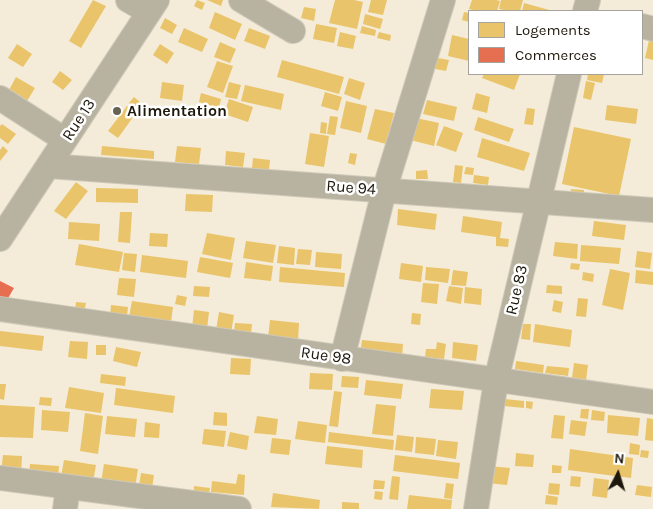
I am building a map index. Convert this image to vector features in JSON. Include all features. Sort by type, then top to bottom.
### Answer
[{"type":"street","points":[[128,0],[153,6]]},
{"type":"street","points":[[241,0],[293,31]]},
{"type":"street","points":[[342,359],[384,190],[443,0]]},
{"type":"street","name":"Rue 13","points":[[0,239],[153,6]]},
{"type":"street","name":"Rue 83","points":[[476,509],[496,381],[569,75]]},
{"type":"street","points":[[0,98],[65,140]]},
{"type":"street","name":"Rue 94","points":[[49,166],[653,210]]},
{"type":"street","name":"Rue 98","points":[[0,309],[653,402]]},
{"type":"street","points":[[0,478],[66,498],[239,509]]},
{"type":"building: Logements","points":[[93,0],[106,6],[81,48],[69,41]]},
{"type":"building: Logements","points":[[197,0],[205,3],[202,10],[194,6]]},
{"type":"building: Logements","points":[[207,0],[223,0],[221,6]]},
{"type":"building: Logements","points":[[335,0],[363,2],[357,29],[329,23]]},
{"type":"building: Logements","points":[[371,0],[387,0],[383,15],[368,12]]},
{"type":"building: Logements","points":[[472,0],[500,1],[497,10],[469,9]]},
{"type":"building: Logements","points":[[501,0],[523,0],[520,10],[499,9]]},
{"type":"building: Logements","points":[[524,3],[549,10],[522,10]]},
{"type":"building: Logements","points":[[304,7],[316,9],[314,21],[301,18]]},
{"type":"building: Logements","points":[[215,12],[242,24],[235,40],[209,28]]},
{"type":"building: Logements","points":[[464,12],[468,13],[468,22],[462,20]]},
{"type":"building: Logements","points":[[365,14],[383,19],[380,29],[363,24]]},
{"type":"building: Logements","points":[[165,18],[177,25],[172,34],[160,28]]},
{"type":"building: Logements","points":[[316,24],[337,28],[334,43],[313,39]]},
{"type":"building: Logements","points":[[362,26],[376,30],[375,36],[360,33]]},
{"type":"building: Logements","points":[[184,28],[208,39],[202,52],[178,42]]},
{"type":"building: Logements","points":[[249,28],[270,36],[265,49],[244,41]]},
{"type":"building: Logements","points":[[340,32],[356,36],[353,49],[337,46]]},
{"type":"building: Logements","points":[[379,32],[391,35],[390,41],[377,38]]},
{"type":"building: Logements","points":[[452,35],[468,39],[468,61],[448,56]]},
{"type":"building: Logements","points":[[650,36],[653,36],[653,60],[645,58]]},
{"type":"building: Logements","points":[[220,42],[236,49],[230,63],[214,57]]},
{"type":"building: Logements","points":[[17,44],[32,54],[23,67],[8,58]]},
{"type":"building: Logements","points":[[160,44],[174,53],[167,64],[153,55]]},
{"type":"building: Logements","points":[[427,56],[449,60],[446,71],[425,67]]},
{"type":"building: Logements","points":[[282,60],[344,77],[339,94],[277,77]]},
{"type":"building: Logements","points":[[217,61],[233,66],[223,93],[207,87]]},
{"type":"building: Logements","points":[[60,71],[72,80],[63,90],[52,82]]},
{"type":"building: Logements","points":[[484,75],[520,75],[514,90],[482,78]]},
{"type":"building: Logements","points":[[588,75],[604,75],[602,83],[587,80]]},
{"type":"building: Logements","points":[[16,77],[35,88],[27,101],[9,90]]},
{"type":"building: Logements","points":[[349,78],[365,83],[360,100],[344,94]]},
{"type":"building: Logements","points":[[586,81],[595,83],[591,100],[583,98]]},
{"type":"building: Logements","points":[[162,82],[184,85],[182,101],[160,98]]},
{"type":"building: Logements","points":[[229,82],[241,85],[237,99],[225,97]]},
{"type":"building: Logements","points":[[245,85],[284,94],[281,110],[241,101]]},
{"type":"building: Logements","points":[[325,92],[342,97],[338,111],[321,106]]},
{"type":"building: Logements","points":[[201,93],[221,99],[219,108],[199,102]]},
{"type":"building: Logements","points":[[476,93],[490,97],[487,113],[472,109]]},
{"type":"building: Logements","points":[[134,97],[140,102],[136,109],[129,103]]},
{"type":"building: Logements","points":[[229,99],[253,107],[248,122],[224,114]]},
{"type":"building: Logements","points":[[427,100],[457,107],[454,121],[423,114]]},
{"type":"building: Logements","points":[[346,101],[367,106],[361,133],[340,128]]},
{"type":"building: Logements","points":[[607,105],[638,109],[636,124],[605,120]]},
{"type":"building: Logements","points":[[127,106],[136,113],[118,138],[108,131]]},
{"type":"building: Logements","points":[[527,108],[535,109],[533,125],[524,124]]},
{"type":"building: Logements","points":[[375,109],[394,113],[386,144],[367,139]]},
{"type":"building: Logements","points":[[330,116],[338,117],[335,135],[327,134]]},
{"type":"building: Logements","points":[[478,117],[514,129],[509,142],[474,130]]},
{"type":"building: Logements","points":[[416,118],[439,123],[434,146],[410,140]]},
{"type":"building: Logements","points":[[321,122],[327,123],[326,134],[320,133]]},
{"type":"building: Logements","points":[[2,124],[16,134],[8,144],[0,138],[0,126]]},
{"type":"building: Logements","points":[[444,126],[463,133],[456,152],[436,145]]},
{"type":"building: Logements","points":[[574,127],[631,139],[619,196],[562,184]]},
{"type":"building: Logements","points":[[310,133],[329,136],[324,167],[305,164]]},
{"type":"building: Logements","points":[[482,138],[530,153],[524,171],[477,157]]},
{"type":"building: Logements","points":[[3,146],[8,151],[0,161],[0,150]]},
{"type":"building: Logements","points":[[102,146],[154,151],[154,159],[101,155]]},
{"type":"building: Logements","points":[[177,146],[201,148],[199,164],[175,162]]},
{"type":"building: Logements","points":[[226,151],[245,153],[243,167],[225,165]]},
{"type":"building: Logements","points":[[350,153],[357,154],[355,165],[348,163]]},
{"type":"building: Logements","points":[[253,158],[270,160],[269,170],[252,168]]},
{"type":"building: Logements","points":[[455,165],[463,166],[461,183],[453,182]]},
{"type":"building: Logements","points":[[466,167],[474,168],[473,175],[464,174]]},
{"type":"building: Logements","points":[[427,170],[428,179],[416,179],[416,171]]},
{"type":"building: Logements","points":[[474,175],[489,177],[488,185],[473,183]]},
{"type":"building: Logements","points":[[76,182],[88,191],[66,219],[54,211]]},
{"type":"building: Logements","points":[[96,188],[138,189],[138,203],[96,202]]},
{"type":"building: Logements","points":[[571,189],[584,190],[584,197],[570,196]]},
{"type":"building: Logements","points":[[186,194],[213,195],[212,212],[185,211]]},
{"type":"building: Logements","points":[[398,209],[437,214],[435,230],[397,225]]},
{"type":"building: Logements","points":[[120,212],[132,212],[130,243],[118,242]]},
{"type":"building: Logements","points":[[463,216],[502,222],[500,238],[509,239],[508,247],[496,246],[496,237],[461,232]]},
{"type":"building: Logements","points":[[594,221],[626,225],[624,240],[592,236]]},
{"type":"building: Logements","points":[[69,222],[100,224],[99,241],[68,239]]},
{"type":"building: Logements","points":[[150,233],[168,234],[167,247],[149,246]]},
{"type":"building: Logements","points":[[207,233],[235,238],[231,260],[202,254]]},
{"type":"building: Logements","points":[[246,241],[276,245],[273,263],[243,258]]},
{"type":"building: Logements","points":[[555,242],[578,244],[577,259],[553,256]]},
{"type":"building: Logements","points":[[79,244],[123,252],[119,272],[75,265]]},
{"type":"building: Logements","points":[[581,245],[621,248],[619,264],[580,261]]},
{"type":"building: Logements","points":[[279,246],[295,248],[294,265],[277,263]]},
{"type":"building: Logements","points":[[298,249],[312,250],[310,265],[296,264]]},
{"type":"building: Logements","points":[[637,251],[652,253],[650,269],[635,267]]},
{"type":"building: Logements","points":[[316,252],[342,254],[341,269],[315,267]]},
{"type":"building: Logements","points":[[124,253],[137,254],[135,272],[122,270]]},
{"type":"building: Logements","points":[[142,255],[188,261],[186,278],[140,272]]},
{"type":"building: Logements","points":[[200,257],[233,263],[230,278],[197,272]]},
{"type":"building: Logements","points":[[246,262],[273,266],[271,281],[244,278]]},
{"type":"building: Logements","points":[[401,263],[423,266],[421,282],[399,279]]},
{"type":"building: Logements","points":[[571,263],[580,264],[579,270],[570,269]]},
{"type":"building: Logements","points":[[280,267],[345,273],[344,287],[279,282]]},
{"type":"building: Logements","points":[[426,267],[450,269],[448,283],[425,280]]},
{"type":"building: Logements","points":[[610,269],[630,273],[623,310],[602,305]]},
{"type":"building: Logements","points":[[453,270],[468,272],[466,286],[451,285]]},
{"type":"building: Logements","points":[[636,270],[653,272],[653,285],[635,283]]},
{"type":"building: Logements","points":[[583,272],[594,274],[593,282],[582,280]]},
{"type":"building: Logements","points":[[119,278],[136,279],[134,297],[117,295]]},
{"type":"building: Logements","points":[[423,283],[439,284],[437,304],[421,302]]},
{"type":"building: Logements","points":[[547,285],[562,286],[562,294],[546,293]]},
{"type":"building: Logements","points":[[194,286],[210,287],[209,297],[193,296]]},
{"type":"building: Logements","points":[[449,286],[463,288],[461,304],[446,301]]},
{"type":"building: Logements","points":[[465,287],[482,289],[481,305],[464,303]]},
{"type":"building: Logements","points":[[177,295],[187,297],[185,306],[175,304]]},
{"type":"building: Logements","points":[[578,298],[588,299],[586,317],[576,316]]},
{"type":"building: Logements","points":[[554,300],[563,302],[561,313],[552,311]]},
{"type":"building: Logements","points":[[132,301],[173,307],[171,322],[129,317]]},
{"type":"building: Logements","points":[[76,302],[86,303],[84,313],[75,312]]},
{"type":"building: Logements","points":[[111,305],[128,307],[127,317],[110,316]]},
{"type":"building: Logements","points":[[194,310],[209,312],[207,329],[192,328]]},
{"type":"building: Logements","points":[[219,312],[234,315],[231,333],[216,330]]},
{"type":"building: Logements","points":[[412,313],[421,314],[420,325],[411,324]]},
{"type":"building: Logements","points":[[270,320],[299,323],[298,341],[268,338]]},
{"type":"building: Logements","points":[[235,323],[252,324],[251,334],[234,332]]},
{"type":"building: Logements","points":[[523,324],[531,324],[530,340],[521,339]]},
{"type":"building: Logements","points":[[535,324],[572,330],[570,347],[533,342]]},
{"type":"building: Logements","points":[[0,331],[44,336],[42,351],[0,346]]},
{"type":"building: Logements","points":[[362,340],[403,344],[402,358],[360,354]]},
{"type":"building: Logements","points":[[70,341],[88,342],[87,359],[68,357]]},
{"type":"building: Logements","points":[[437,342],[446,344],[444,359],[425,357],[426,349],[436,349]]},
{"type":"building: Logements","points":[[453,342],[478,345],[476,361],[452,358]]},
{"type":"building: Logements","points":[[96,345],[106,345],[106,355],[96,355]]},
{"type":"building: Logements","points":[[116,347],[141,352],[137,367],[113,361]]},
{"type":"building: Logements","points":[[231,358],[251,359],[250,375],[230,374]]},
{"type":"building: Logements","points":[[516,361],[544,365],[543,373],[515,369]]},
{"type":"building: Logements","points":[[574,363],[588,365],[586,380],[572,378]]},
{"type":"building: Logements","points":[[547,366],[569,368],[568,376],[545,373]]},
{"type":"building: Logements","points":[[310,373],[333,374],[332,390],[309,389]]},
{"type":"building: Logements","points":[[101,374],[126,377],[125,386],[100,383]]},
{"type":"building: Logements","points":[[342,376],[359,377],[358,388],[341,387]]},
{"type":"building: Logements","points":[[366,380],[403,384],[401,399],[364,395]]},
{"type":"building: Logements","points":[[0,384],[6,384],[4,400],[0,399]]},
{"type":"building: Logements","points":[[69,387],[104,393],[101,413],[65,408]]},
{"type":"building: Logements","points":[[116,388],[175,396],[173,413],[114,405]]},
{"type":"building: Logements","points":[[431,389],[464,391],[462,410],[429,408]]},
{"type":"building: Logements","points":[[334,391],[342,392],[338,427],[329,426]]},
{"type":"building: Logements","points":[[40,397],[52,398],[51,406],[39,405]]},
{"type":"building: Logements","points":[[505,399],[524,401],[524,408],[504,406]]},
{"type":"building: Logements","points":[[526,401],[533,402],[532,409],[526,408]]},
{"type":"building: Logements","points":[[376,404],[396,406],[393,436],[372,434]]},
{"type":"building: Logements","points":[[0,405],[35,407],[33,438],[0,437]]},
{"type":"building: Logements","points":[[581,409],[589,409],[588,419],[580,418]]},
{"type":"building: Logements","points":[[42,410],[70,412],[68,432],[41,430]]},
{"type":"building: Logements","points":[[592,410],[605,412],[604,421],[591,420]]},
{"type":"building: Logements","points":[[214,412],[227,413],[227,426],[213,425]]},
{"type":"building: Logements","points":[[85,413],[103,416],[98,454],[80,451]]},
{"type":"building: Logements","points":[[554,415],[565,416],[563,439],[551,438]]},
{"type":"building: Logements","points":[[608,415],[640,418],[638,436],[607,433]]},
{"type":"building: Logements","points":[[107,416],[137,419],[135,437],[105,434]]},
{"type":"building: Logements","points":[[257,416],[278,419],[276,435],[254,433]]},
{"type":"building: Logements","points":[[647,418],[653,419],[653,441],[645,440]]},
{"type":"building: Logements","points":[[571,420],[587,422],[585,436],[569,434]]},
{"type":"building: Logements","points":[[298,421],[327,425],[325,443],[295,439]]},
{"type":"building: Logements","points":[[145,422],[160,424],[159,438],[144,437]]},
{"type":"building: Logements","points":[[204,429],[226,431],[224,447],[202,444]]},
{"type":"building: Logements","points":[[230,432],[249,436],[247,450],[227,446]]},
{"type":"building: Logements","points":[[329,432],[394,440],[393,450],[328,442]]},
{"type":"building: Logements","points":[[397,435],[414,437],[412,452],[395,450]]},
{"type":"building: Logements","points":[[416,437],[436,439],[434,455],[415,453]]},
{"type":"building: Logements","points":[[272,438],[291,440],[289,455],[270,453]]},
{"type":"building: Logements","points":[[438,440],[458,442],[456,459],[436,456]]},
{"type":"building: Logements","points":[[630,443],[640,445],[639,455],[629,454]]},
{"type":"building: Logements","points":[[327,446],[363,450],[362,468],[325,464]]},
{"type":"building: Logements","points":[[570,449],[633,458],[631,478],[568,470]]},
{"type":"building: Logements","points":[[641,450],[649,451],[648,458],[640,457]]},
{"type":"building: Logements","points":[[516,453],[534,455],[533,467],[515,466]]},
{"type":"building: Logements","points":[[3,455],[22,456],[21,474],[1,473]]},
{"type":"building: Logements","points":[[395,455],[460,463],[458,479],[393,471]]},
{"type":"building: Logements","points":[[64,460],[96,465],[93,482],[61,477]]},
{"type":"building: Logements","points":[[30,464],[59,466],[58,478],[29,475]]},
{"type":"building: Logements","points":[[104,464],[138,469],[135,488],[101,483]]},
{"type":"building: Logements","points":[[552,465],[562,466],[561,473],[552,473]]},
{"type":"building: Logements","points":[[489,466],[510,468],[507,485],[487,483]]},
{"type":"building: Logements","points":[[141,473],[154,475],[152,488],[139,486]]},
{"type":"building: Logements","points":[[238,474],[245,475],[244,495],[211,492],[212,481],[236,484]]},
{"type":"building: Logements","points":[[392,476],[400,477],[398,500],[389,499]]},
{"type":"building: Logements","points":[[571,476],[581,477],[580,487],[570,486]]},
{"type":"building: Logements","points":[[594,478],[609,480],[607,498],[592,496]]},
{"type":"building: Logements","points":[[374,480],[385,481],[384,489],[373,489]]},
{"type":"building: Logements","points":[[446,483],[454,484],[452,499],[444,498]]},
{"type":"building: Logements","points":[[549,483],[560,484],[559,495],[548,494]]},
{"type":"building: Logements","points":[[637,485],[652,487],[651,497],[635,495]]},
{"type":"building: Logements","points":[[194,486],[210,488],[209,493],[194,492]]},
{"type":"building: Logements","points":[[375,491],[383,492],[382,500],[374,499]]},
{"type":"building: Logements","points":[[273,493],[320,500],[319,509],[271,507]]},
{"type":"building: Logements","points":[[409,495],[452,500],[451,509],[407,509]]},
{"type":"building: Logements","points":[[546,495],[558,497],[557,505],[545,504]]},
{"type":"building: Logements","points":[[342,502],[359,503],[359,509],[342,509]]},
{"type":"building: Commerces","points":[[0,281],[14,288],[4,305],[0,303]]},
{"type":"place","name":"Alimentation","points":[[117,111]]}]
